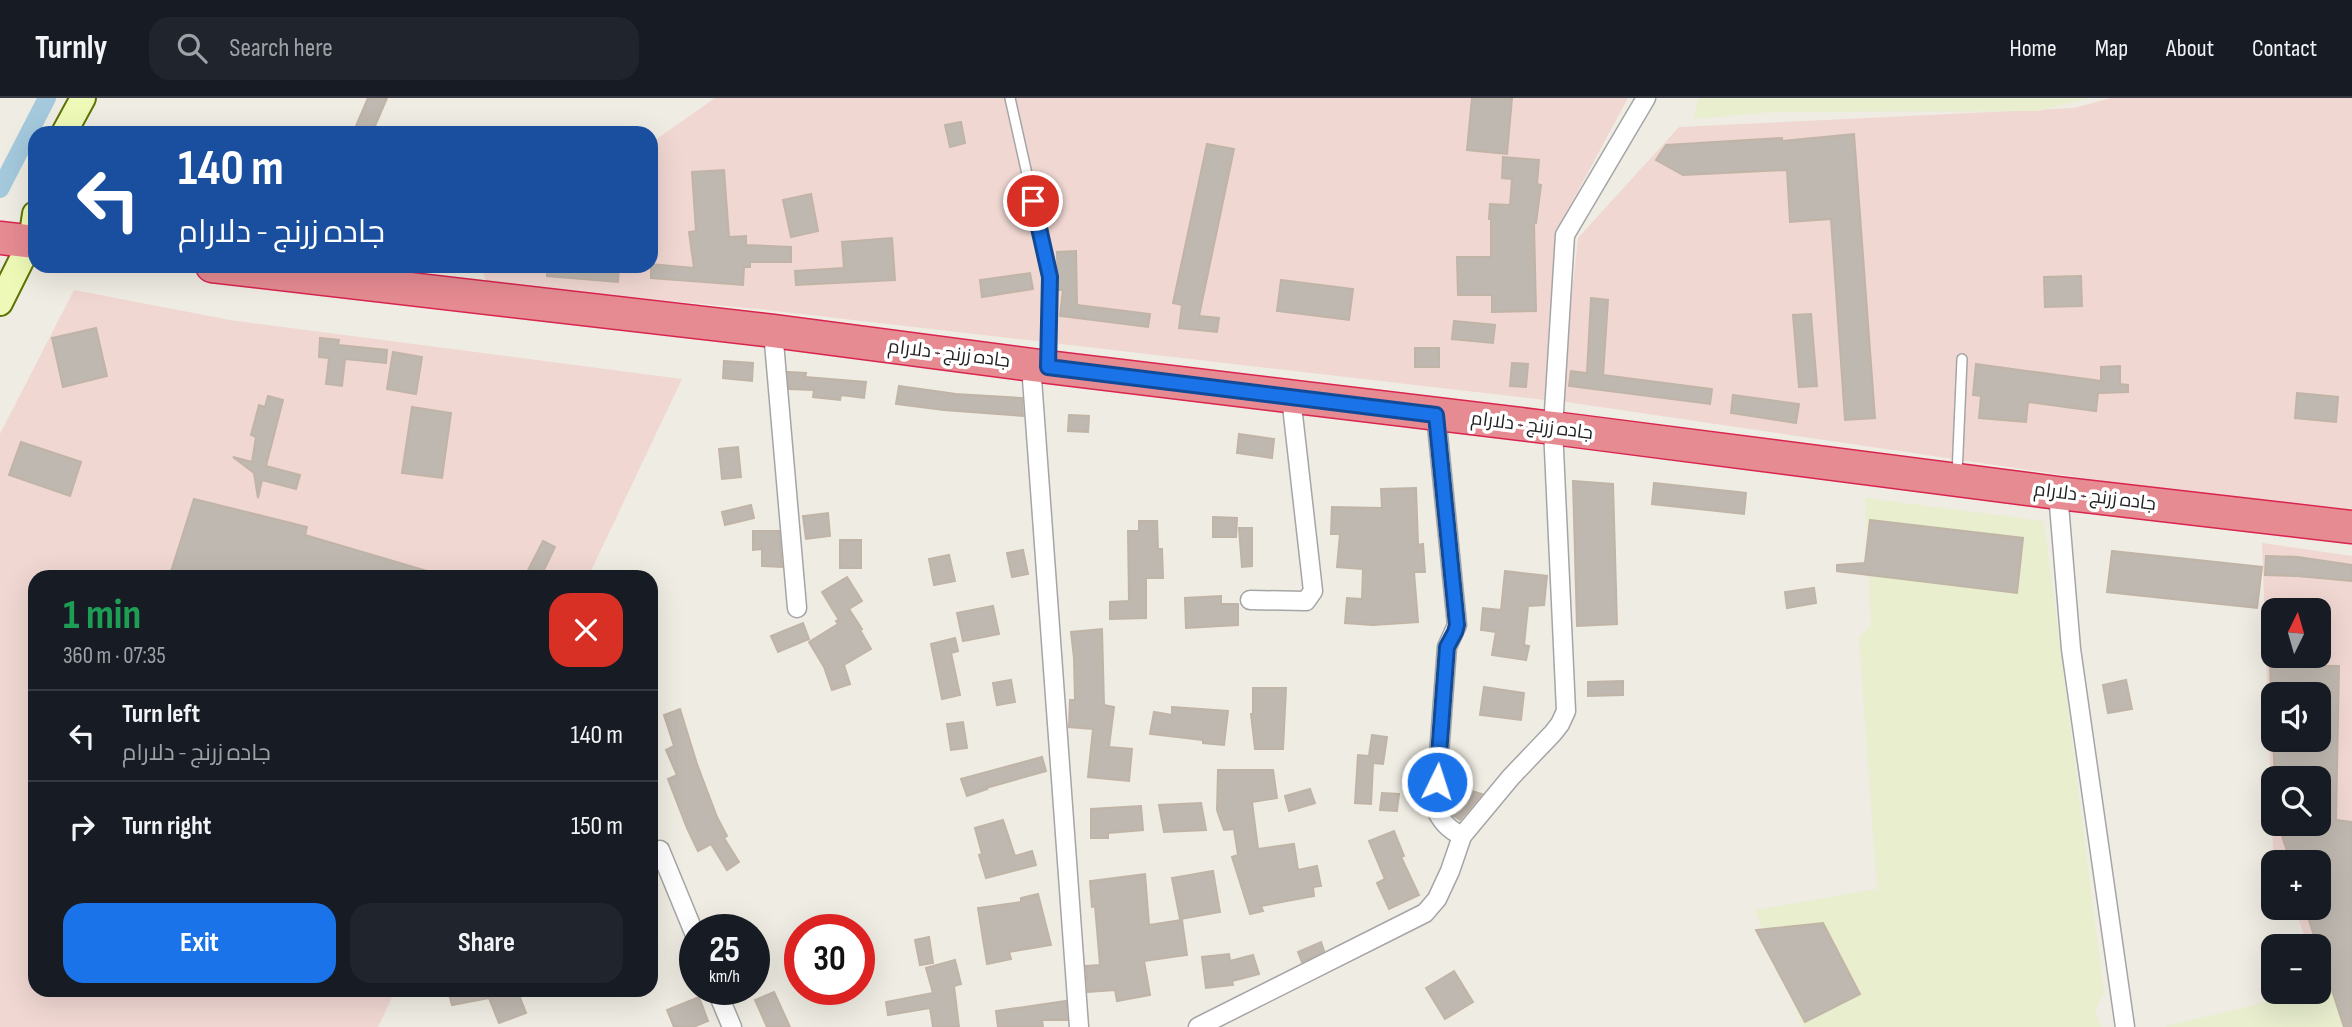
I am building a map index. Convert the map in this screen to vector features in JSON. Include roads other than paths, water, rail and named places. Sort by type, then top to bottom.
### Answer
[{"type":"highway","name":"جاده زرنج - دلارام","points":[[272,273],[773,331],[1957,481],[2352,527]]},
{"type":"street","points":[[68,126],[83,98]]},
{"type":"street","points":[[1198,1027],[1424,913],[1437,899],[1462,836],[1560,724],[1566,711],[1553,428],[1564,235],[1646,98]]},
{"type":"street","points":[[0,303],[20,235]]},
{"type":"street","points":[[773,331],[797,608]]},
{"type":"street","points":[[1040,366],[1079,1027]]},
{"type":"street","points":[[1250,600],[1306,601],[1313,591],[1291,397]]},
{"type":"street","points":[[1436,415],[1457,625],[1447,647],[1435,808],[1450,830],[1462,836]]},
{"type":"street","points":[[2058,493],[2071,649],[2125,1027]]},
{"type":"street","points":[[660,850],[686,914]]},
{"type":"street","points":[[723,1005],[732,1027]]},
{"type":"lane","points":[[1010,98],[1050,277],[1040,366]]},
{"type":"lane","points":[[1957,481],[1962,359]]},
{"type":"waterway","points":[[33,126],[47,98]]},
{"type":"waterway","points":[[0,189],[28,135]]}]
